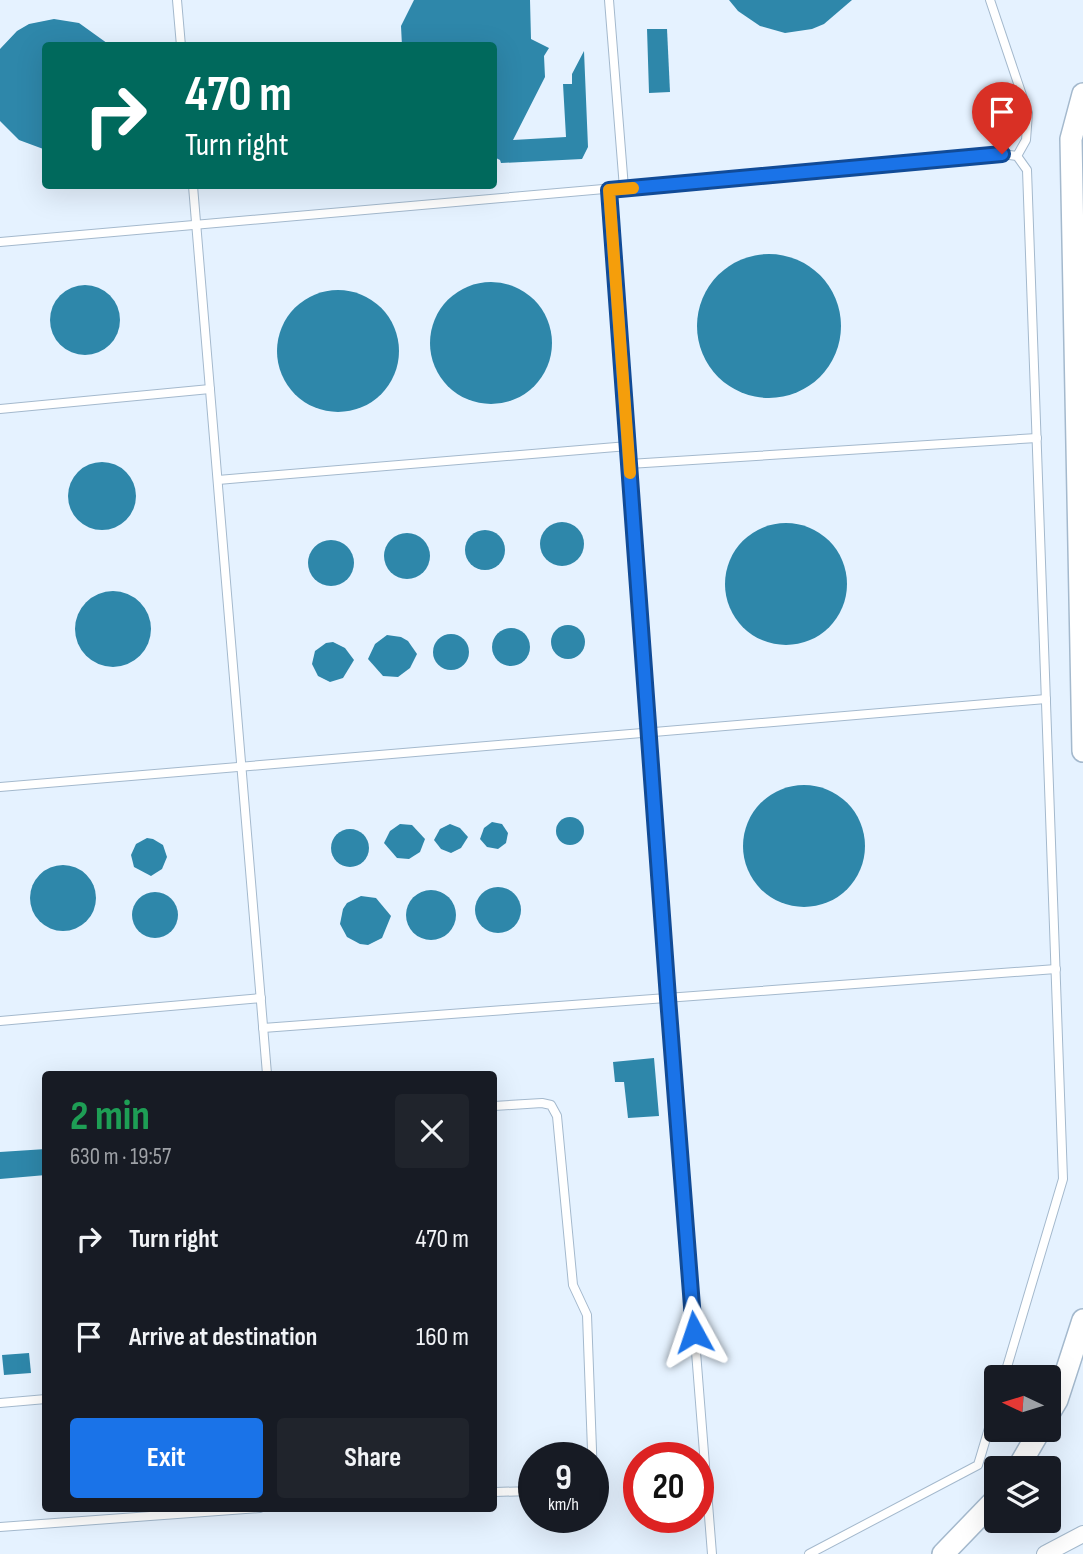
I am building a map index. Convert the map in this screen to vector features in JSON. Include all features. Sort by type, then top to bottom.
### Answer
[{"type":"street","points":[[1083,94],[1071,139],[1083,751]]},
{"type":"street","points":[[1061,1389],[1083,1320]]},
{"type":"street","points":[[943,1554],[984,1511]]},
{"type":"street","points":[[1045,1554],[1083,1534]]},
{"type":"lane","points":[[177,0],[181,42]]},
{"type":"lane","points":[[610,0],[624,188]]},
{"type":"lane","points":[[990,0],[1028,113],[1026,140],[1017,156]]},
{"type":"lane","points":[[0,242],[1002,154],[1017,156],[1027,170],[1063,1179],[1008,1365]]},
{"type":"lane","points":[[193,189],[267,1071]]},
{"type":"lane","points":[[609,190],[712,1554]]},
{"type":"lane","points":[[0,409],[210,389]]},
{"type":"lane","points":[[629,464],[1037,438]]},
{"type":"lane","points":[[218,480],[628,446]]},
{"type":"lane","points":[[0,787],[1046,699]]},
{"type":"lane","points":[[263,1028],[1056,969]]},
{"type":"lane","points":[[0,1021],[261,998]]},
{"type":"lane","points":[[497,1107],[542,1102],[551,1105],[557,1116],[573,1285],[587,1315],[592,1442]]},
{"type":"lane","points":[[0,1404],[42,1399]]},
{"type":"lane","points":[[809,1554],[978,1465],[985,1442]]},
{"type":"lane","points":[[497,1492],[518,1491]]},
{"type":"lane","points":[[0,1527],[205,1512]]},
{"type":"building","points":[[414,0],[530,0],[531,39],[549,48],[544,56],[545,77],[513,140],[566,137],[563,84],[572,84],[572,74],[584,51],[588,147],[582,159],[501,163],[497,158],[497,42],[402,42],[401,26]]},
{"type":"building","points":[[729,0],[852,0],[824,24],[812,29],[785,33],[760,26],[738,11]]},
{"type":"building","points":[[54,19],[79,23],[105,42],[42,42],[42,149],[19,140],[0,121],[0,49],[17,31],[29,24]]},
{"type":"building","points":[[647,29],[667,29],[670,92],[649,93]]},
{"type":"building","points":[[769,254],[796,260],[820,275],[835,299],[841,326],[835,353],[820,377],[796,392],[769,398],[742,392],[718,377],[703,353],[697,326],[703,299],[718,275],[742,260]]},
{"type":"building","points":[[491,282],[514,287],[534,300],[547,320],[552,343],[547,366],[534,386],[514,399],[491,404],[468,399],[448,386],[435,366],[430,343],[435,320],[448,300],[468,287]]},
{"type":"building","points":[[85,285],[110,295],[120,320],[110,345],[85,355],[60,345],[50,320],[60,295]]},
{"type":"building","points":[[338,290],[361,295],[381,308],[394,328],[399,351],[394,374],[381,394],[361,407],[338,412],[315,407],[295,394],[282,374],[277,351],[282,328],[295,308],[315,295]]},
{"type":"building","points":[[102,462],[115,465],[126,472],[133,483],[136,496],[133,509],[126,520],[115,527],[102,530],[89,527],[78,520],[71,509],[68,496],[71,483],[78,472],[89,465]]},
{"type":"building","points":[[562,522],[571,523],[578,528],[583,535],[583,553],[578,560],[571,565],[562,566],[553,565],[546,560],[541,553],[540,544],[541,535],[546,528],[553,523]]},
{"type":"building","points":[[786,523],[809,528],[829,541],[842,561],[847,584],[842,607],[829,627],[809,640],[786,645],[763,640],[743,627],[730,607],[725,584],[730,561],[743,541],[763,528]]},
{"type":"building","points":[[485,530],[493,531],[499,536],[504,542],[504,558],[499,564],[493,569],[485,570],[477,569],[471,564],[466,558],[465,550],[466,542],[471,536],[477,531]]},
{"type":"building","points":[[407,533],[423,540],[430,556],[423,572],[407,579],[391,572],[384,556],[391,540]]},
{"type":"building","points":[[331,540],[347,547],[354,563],[347,579],[331,586],[315,579],[308,563],[315,547]]},
{"type":"building","points":[[113,591],[127,594],[140,602],[148,615],[151,629],[148,643],[140,656],[127,664],[113,667],[99,664],[86,656],[78,643],[75,629],[78,615],[86,602],[99,594]]},
{"type":"building","points":[[568,625],[580,630],[585,642],[580,654],[568,659],[556,654],[551,642],[556,630]]},
{"type":"building","points":[[511,628],[524,634],[530,647],[524,660],[511,666],[498,660],[492,647],[498,634]]},
{"type":"building","points":[[451,634],[464,639],[469,652],[464,665],[451,670],[438,665],[433,652],[438,639]]},
{"type":"building","points":[[387,635],[408,641],[417,654],[410,668],[398,677],[383,676],[368,659],[375,644]]},
{"type":"building","points":[[333,642],[345,648],[354,660],[343,678],[330,682],[318,676],[312,664],[315,651],[326,643]]},
{"type":"building","points":[[804,785],[827,789],[847,803],[861,823],[865,846],[861,869],[847,889],[827,903],[804,907],[781,903],[761,889],[747,869],[743,846],[747,823],[761,803],[781,789]]},
{"type":"building","points":[[570,817],[580,821],[584,831],[580,841],[570,845],[560,841],[556,831],[560,821]]},
{"type":"building","points":[[492,822],[502,824],[508,833],[506,843],[498,849],[487,847],[480,839],[484,828]]},
{"type":"building","points":[[400,824],[412,825],[425,839],[420,852],[409,859],[397,858],[384,843],[390,831]]},
{"type":"building","points":[[450,824],[460,828],[468,837],[461,848],[451,853],[441,849],[434,840],[440,829]]},
{"type":"building","points":[[350,829],[363,835],[369,848],[363,861],[350,867],[337,861],[331,848],[337,835]]},
{"type":"building","points":[[147,838],[163,845],[167,857],[162,869],[151,876],[134,867],[131,855],[136,844]]},
{"type":"building","points":[[57,865],[69,865],[81,870],[91,880],[96,898],[94,911],[81,926],[69,931],[57,931],[45,926],[35,916],[30,904],[30,892],[35,880],[45,870]]},
{"type":"building","points":[[498,887],[515,893],[521,910],[515,927],[498,933],[481,927],[475,910],[481,893]]},
{"type":"building","points":[[431,890],[449,897],[456,915],[449,933],[431,940],[413,933],[406,915],[413,897]]},
{"type":"building","points":[[155,892],[171,899],[178,915],[171,931],[155,938],[139,931],[132,915],[139,899]]},
{"type":"building","points":[[361,896],[376,898],[391,916],[382,938],[368,945],[347,937],[340,924],[347,903]]},
{"type":"building","points":[[654,1058],[659,1116],[628,1118],[624,1082],[615,1082],[613,1062]]},
{"type":"building","points":[[42,1149],[42,1175],[0,1179],[0,1152]]},
{"type":"building","points":[[29,1353],[31,1373],[4,1375],[2,1355]]},
{"type":"slow traffic","points":[[630,473],[609,190],[633,188]]},
{"type":"route","points":[[694,1332],[609,190],[1002,154]]}]
